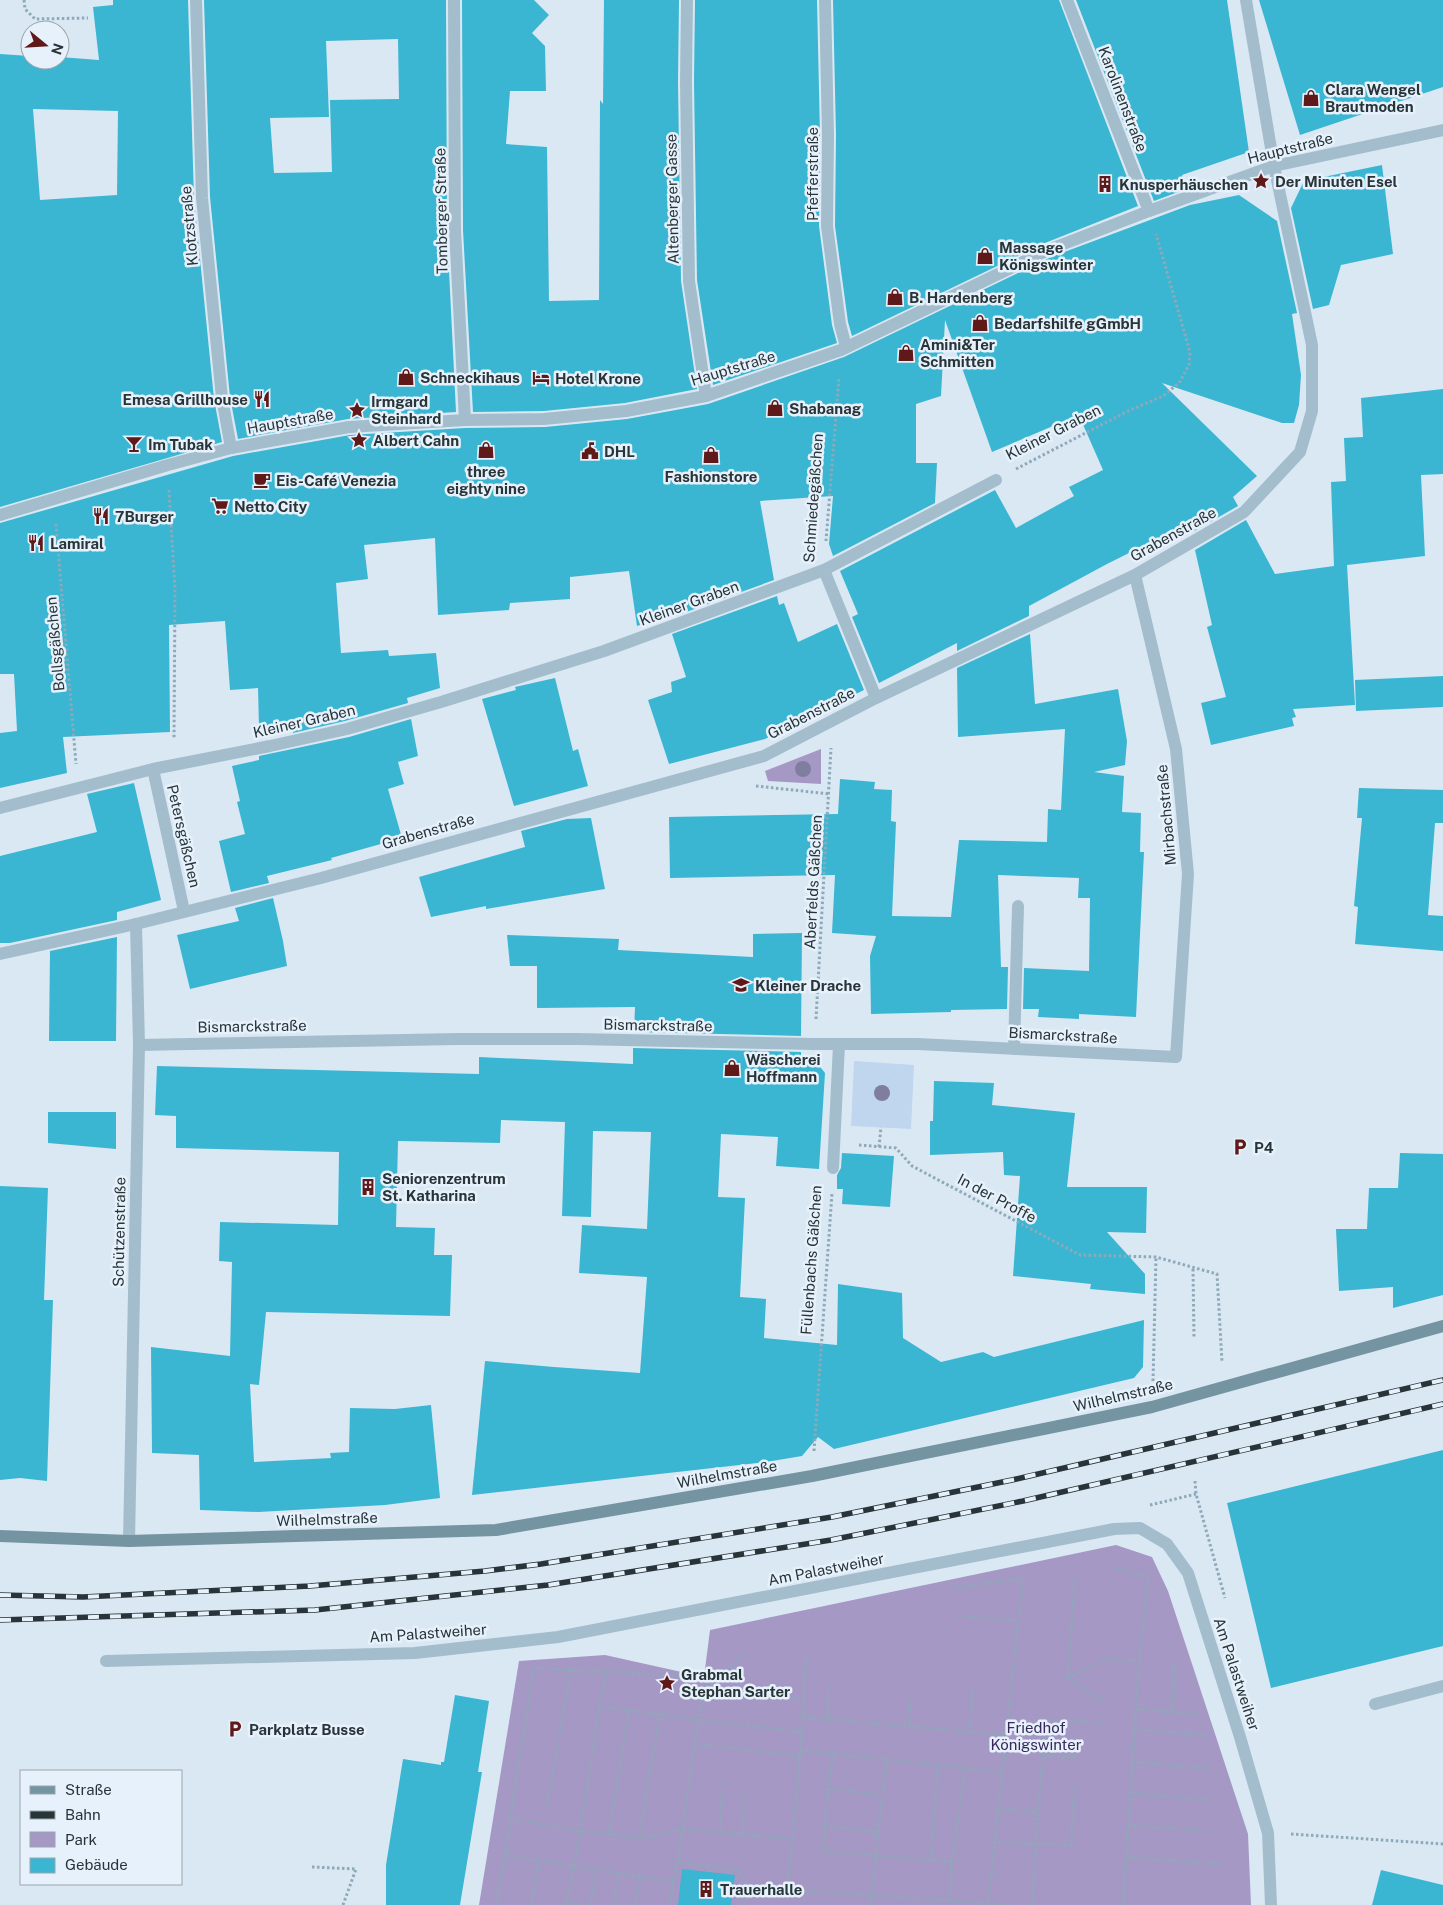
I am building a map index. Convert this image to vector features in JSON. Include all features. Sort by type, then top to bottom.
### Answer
[{"type":"street","name":"Klotzstraße","points":[[196,0],[202,198],[222,398],[230,448]]},
{"type":"street","name":"Tomberger Straße","points":[[454,0],[455,230],[465,420]]},
{"type":"street","name":"Altenberger Gasse","points":[[688,0],[686,82],[689,281],[706,396]]},
{"type":"street","name":"Pfefferstraße","points":[[825,0],[828,135],[827,226],[844,349]]},
{"type":"street","name":"Karolinenstraße","points":[[1067,0],[1150,211]]},
{"type":"street","name":"Grabenstraße","points":[[0,954],[136,924],[321,878],[764,756],[876,698],[1134,575],[1244,512],[1300,452],[1312,411],[1312,346],[1274,166],[1246,0]]},
{"type":"street","name":"Hauptstraße","points":[[0,515],[230,448],[349,427],[465,420],[544,419],[626,411],[706,396],[844,349],[1048,250],[1274,166],[1443,130]]},
{"type":"street","name":"Kleiner Graben","points":[[0,808],[152,769],[347,729],[604,651],[824,570],[996,480]]},
{"type":"street","name":"Schmiedegäßchen","points":[[824,570],[876,698]]},
{"type":"street","name":"Mirbachstraße","points":[[1134,575],[1176,749],[1188,874],[1176,1057]]},
{"type":"street","name":"Petersgäßchen","points":[[152,769],[184,911]]},
{"type":"street","points":[[1014,1049],[1018,906]]},
{"type":"street","name":"Schützenstraße","points":[[129,1541],[139,1045],[136,924]]},
{"type":"street","name":"Bismarckstraße","points":[[139,1045],[458,1039],[587,1039],[839,1045],[918,1044],[1176,1057]]},
{"type":"street","name":"Füllenbachs Gäßchen","points":[[833,1168],[839,1045]]},
{"type":"street","name":"Wilhelmstraße","points":[[0,1536],[129,1541],[496,1530],[812,1476],[1152,1407],[1443,1326]]},
{"type":"street","name":"Am Palastweiher","points":[[106,1661],[415,1653],[558,1637],[1114,1529],[1140,1528],[1167,1544],[1188,1573],[1268,1833],[1271,1905]]},
{"type":"street","points":[[1375,1704],[1443,1686]]},
{"type":"path","points":[[24,0],[25,10],[35,19],[88,18]]},
{"type":"path","name":"Kleiner Graben","points":[[996,480],[1128,411],[1163,396],[1179,383],[1189,365],[1190,352],[1150,211]]},
{"type":"path","name":"Schmiedegäßchen","points":[[824,570],[830,468],[844,349]]},
{"type":"path","points":[[168,465],[174,590],[174,764]]},
{"type":"path","name":"Bollsgäßchen","points":[[54,500],[78,787]]},
{"type":"path","name":"Aberfelds Gäßchen","points":[[814,1044],[830,794],[832,721]]},
{"type":"path","points":[[737,763],[754,786],[830,794]]},
{"type":"path","points":[[879,1147],[881,1127]]},
{"type":"path","name":"In der Proffe","points":[[834,1142],[896,1148],[912,1166],[1080,1255],[1156,1257],[1193,1269],[1217,1274],[1223,1388]]},
{"type":"path","name":"Füllenbachs Gäßchen","points":[[812,1476],[833,1168]]},
{"type":"path","points":[[1152,1407],[1156,1257]]},
{"type":"path","points":[[1193,1269],[1194,1340]]},
{"type":"path","points":[[1148,1506],[1196,1494]]},
{"type":"path","points":[[1114,1567],[1148,1577],[1139,1662],[1128,1825],[1128,1857],[1123,1905]]},
{"type":"path","points":[[948,1589],[1024,1578],[988,1904]]},
{"type":"path","points":[[1068,1678],[1075,1579]]},
{"type":"path","points":[[958,1616],[1018,1621]]},
{"type":"path","points":[[670,1905],[703,1690],[744,1654]]},
{"type":"path","points":[[788,1890],[802,1732],[806,1657]]},
{"type":"path","points":[[1068,1678],[1108,1658],[1139,1662]]},
{"type":"path","points":[[1173,1712],[1174,1661]]},
{"type":"path","points":[[496,1905],[534,1668],[716,1678]]},
{"type":"path","points":[[547,1805],[571,1670]]},
{"type":"path","points":[[580,1905],[566,1903],[574,1867],[606,1672]]},
{"type":"path","points":[[1068,1678],[1106,1703]]},
{"type":"path","points":[[827,1719],[829,1684]]},
{"type":"path","points":[[969,1732],[973,1687]]},
{"type":"path","points":[[703,1690],[804,1699]]},
{"type":"path","points":[[909,1726],[910,1698]]},
{"type":"path","points":[[600,1706],[802,1732]]},
{"type":"path","points":[[1136,1709],[1198,1714]]},
{"type":"path","points":[[609,1834],[629,1710]]},
{"type":"path","points":[[638,1839],[660,1714]]},
{"type":"path","points":[[803,1717],[1006,1734]]},
{"type":"path","points":[[1032,1905],[1035,1844],[1046,1720],[1104,1722]]},
{"type":"path","points":[[1134,1730],[1207,1735]]},
{"type":"path","points":[[694,1744],[800,1756]]},
{"type":"path","points":[[800,1750],[1002,1772]]},
{"type":"path","points":[[832,1753],[823,1851],[952,1862]]},
{"type":"path","points":[[1042,1755],[1075,1758]]},
{"type":"path","points":[[871,1905],[887,1759]]},
{"type":"path","points":[[1132,1762],[1210,1768]]},
{"type":"path","points":[[931,1860],[938,1766]]},
{"type":"path","points":[[950,1901],[952,1862],[965,1768]]},
{"type":"path","points":[[994,1842],[1071,1845],[1075,1781]]},
{"type":"path","points":[[720,1833],[723,1782]]},
{"type":"path","points":[[828,1789],[882,1795]]},
{"type":"path","points":[[1130,1793],[1210,1800]]},
{"type":"path","points":[[742,1835],[745,1794]]},
{"type":"path","points":[[998,1809],[1038,1812]]},
{"type":"path","points":[[510,1818],[638,1839],[682,1828],[793,1839]]},
{"type":"path","points":[[1128,1825],[1212,1831]]},
{"type":"path","points":[[824,1826],[878,1832]]},
{"type":"path","points":[[1268,1833],[1443,1844]]},
{"type":"path","points":[[505,1855],[619,1875],[673,1882]]},
{"type":"path","points":[[1128,1857],[1224,1864]]},
{"type":"path","points":[[530,1905],[540,1861]]},
{"type":"path","points":[[677,1862],[736,1869],[749,1886],[1010,1905]]},
{"type":"path","points":[[312,1867],[356,1869],[343,1905]]},
{"type":"path","points":[[590,1905],[596,1870]]},
{"type":"path","points":[[613,1905],[619,1875]]},
{"type":"path","points":[[635,1905],[640,1878]]},
{"type":"path","points":[[744,1905],[749,1886]]},
{"type":"green space","points":[[821,749],[821,784],[768,781],[765,771]]},
{"type":"green space","name":"Friedhof Königswinter","points":[[1116,1545],[1152,1557],[1168,1591],[1248,1834],[1251,1905],[479,1905],[519,1661],[605,1655],[704,1677],[710,1630]]},
{"type":"shaded area","points":[[854,1061],[914,1065],[911,1129],[851,1126]]},
{"type":"building","points":[[113,0],[188,0],[194,199],[214,399],[222,442],[0,507],[0,54],[20,55],[20,70],[70,70],[70,58],[99,60],[93,7],[113,5]],"holes":[[[33,109],[118,111],[117,195],[40,200]]]},
{"type":"building","points":[[204,0],[446,0],[447,230],[456,412],[348,419],[238,439],[230,397],[210,197]],"holes":[[[398,39],[399,99],[330,100],[332,172],[274,173],[270,118],[329,117],[326,41]]]},
{"type":"building","points":[[462,0],[534,0],[549,15],[532,33],[545,46],[546,91],[510,91],[506,144],[547,147],[549,301],[599,300],[600,100],[603,104],[604,0],[679,0],[678,82],[681,281],[697,389],[625,403],[544,411],[473,412],[463,230]]},
{"type":"building","points":[[695,0],[817,0],[820,135],[819,226],[832,325],[837,343],[713,385],[697,280],[694,82]]},
{"type":"building","points":[[833,0],[1059,0],[1138,206],[1045,243],[852,336],[848,322],[835,226],[836,135]]},
{"type":"building","points":[[1076,0],[1227,0],[1249,152],[1182,175],[1186,189],[1154,201]]},
{"type":"building","points":[[1259,0],[1443,0],[1443,87],[1300,135]]},
{"type":"building","points":[[1382,165],[1393,254],[1341,265],[1329,305],[1313,309],[1291,208],[1304,181]]},
{"type":"building","points":[[1239,195],[1277,221],[1297,313],[1292,314],[1301,375],[1299,405],[1294,423],[1282,423],[1162,383],[1257,476],[1233,497],[1238,506],[1191,533],[1189,523],[1107,564],[1029,606],[1029,616],[957,651],[957,643],[879,683],[852,617],[858,614],[840,571],[995,490],[1016,528],[1074,496],[1069,487],[1103,470],[1081,420],[1069,425],[1067,420],[992,452],[945,320],[941,396],[916,404],[916,463],[937,463],[935,503],[833,556],[829,544],[833,496],[760,501],[774,580],[667,619],[666,616],[637,626],[629,571],[570,577],[570,599],[510,603],[509,610],[438,615],[435,538],[364,545],[368,579],[336,583],[341,653],[388,650],[389,656],[436,653],[440,688],[407,698],[408,703],[345,721],[293,733],[292,725],[259,727],[258,688],[230,690],[225,621],[169,625],[170,732],[63,737],[67,773],[0,788],[0,733],[17,731],[14,674],[0,674],[0,523],[233,456],[350,435],[465,428],[545,427],[627,419],[708,404],[844,357],[1051,257],[1190,205]]},
{"type":"building","points":[[1443,389],[1443,474],[1421,475],[1425,556],[1347,565],[1355,705],[1293,709],[1296,717],[1292,718],[1294,726],[1211,745],[1201,703],[1226,697],[1207,627],[1212,625],[1195,550],[1246,520],[1275,574],[1334,566],[1331,482],[1346,481],[1344,438],[1363,437],[1361,398]]},
{"type":"building","points":[[777,596],[779,605],[784,603],[798,642],[837,624],[864,690],[765,739],[669,764],[648,700],[672,692],[671,682],[686,677],[672,634]]},
{"type":"building","points":[[1030,634],[1035,704],[1118,689],[1127,741],[1125,765],[1094,772],[1124,776],[1122,812],[1141,813],[1140,852],[1144,852],[1136,1017],[1079,1014],[1079,1019],[1038,1017],[1039,1009],[1023,1009],[1024,968],[1089,971],[1090,898],[1078,898],[1079,878],[998,875],[1001,967],[1008,967],[1007,1009],[871,1014],[870,956],[876,936],[832,933],[835,875],[670,878],[669,817],[838,814],[840,779],[875,782],[874,789],[892,790],[891,821],[896,822],[892,916],[951,917],[959,840],[1047,842],[1048,809],[1061,810],[1065,729],[958,737],[957,668]]},
{"type":"building","points":[[1443,676],[1443,707],[1356,711],[1355,680]]},
{"type":"building","points":[[555,678],[573,751],[578,749],[588,786],[514,806],[482,699],[516,690],[515,687]]},
{"type":"building","points":[[411,719],[418,756],[398,762],[404,784],[388,789],[402,838],[331,858],[332,860],[267,876],[269,883],[231,892],[219,841],[245,834],[237,802],[240,801],[232,766],[259,760],[259,756],[349,737]]},
{"type":"building","points":[[134,783],[161,900],[117,912],[117,920],[10,943],[0,943],[0,856],[97,832],[87,794]]},
{"type":"building","points":[[1359,788],[1443,790],[1443,823],[1435,823],[1428,915],[1443,916],[1443,951],[1355,944],[1358,907],[1354,906],[1362,818],[1357,818]]},
{"type":"building","points":[[591,818],[605,889],[486,909],[486,906],[431,917],[419,877],[525,847],[521,831],[567,819]]},
{"type":"building","points":[[273,898],[287,966],[190,989],[177,935],[239,921],[235,908]]},
{"type":"building","points":[[802,933],[801,1036],[634,1032],[635,1007],[537,1008],[537,966],[510,966],[507,935],[619,939],[618,950],[753,957],[753,934]]},
{"type":"building","points":[[117,937],[116,1041],[49,1041],[50,951]]},
{"type":"building","points":[[633,1048],[801,1052],[801,1063],[817,1063],[825,1073],[819,1169],[776,1166],[778,1137],[721,1134],[718,1197],[745,1198],[740,1297],[766,1299],[764,1338],[837,1345],[838,1284],[902,1293],[903,1338],[941,1362],[983,1352],[994,1357],[1144,1320],[1143,1367],[1134,1378],[834,1449],[818,1437],[802,1456],[766,1462],[472,1495],[485,1361],[640,1373],[647,1277],[579,1273],[582,1225],[647,1229],[651,1132],[593,1131],[591,1217],[562,1216],[565,1122],[501,1120],[500,1143],[398,1141],[396,1227],[435,1228],[434,1255],[452,1255],[450,1316],[266,1312],[259,1385],[250,1384],[254,1462],[331,1458],[330,1453],[349,1452],[350,1408],[395,1409],[431,1405],[440,1498],[385,1505],[258,1512],[200,1510],[199,1455],[152,1453],[151,1347],[230,1356],[232,1262],[219,1261],[220,1222],[338,1225],[339,1152],[176,1148],[176,1116],[155,1115],[157,1066],[479,1074],[479,1057],[633,1064]]},
{"type":"building","points":[[934,1081],[994,1083],[992,1105],[1075,1113],[1067,1187],[1147,1187],[1146,1233],[1107,1232],[1145,1274],[1145,1294],[1090,1289],[1091,1284],[1013,1276],[1020,1176],[1004,1175],[1003,1152],[930,1155],[930,1121],[933,1121]]},
{"type":"building","points":[[48,1112],[116,1112],[116,1149],[48,1143]]},
{"type":"building","points":[[842,1153],[894,1156],[890,1207],[842,1204],[843,1189],[837,1189],[837,1175],[841,1168]]},
{"type":"building","points":[[1400,1153],[1443,1154],[1443,1295],[1393,1308],[1393,1287],[1339,1291],[1336,1229],[1367,1229],[1369,1188],[1398,1188]]},
{"type":"building","points":[[0,1186],[48,1188],[44,1300],[53,1300],[47,1481],[20,1478],[0,1480]]},
{"type":"building","points":[[1443,1450],[1443,1646],[1271,1688],[1227,1503]]},
{"type":"building","points":[[455,1695],[489,1701],[478,1772],[482,1772],[460,1905],[386,1905],[386,1865],[403,1759],[441,1765],[441,1762],[444,1762]]},
{"type":"building","name":"Trauerhalle","points":[[682,1869],[735,1875],[731,1905],[678,1905]]},
{"type":"building","points":[[1381,1870],[1443,1885],[1443,1905],[1372,1905]]},
{"type":"railway","points":[[0,1595],[83,1597],[310,1586],[485,1571],[541,1564],[832,1517],[1012,1480],[1443,1380]]},
{"type":"railway","points":[[0,1620],[315,1610],[548,1585],[831,1540],[1023,1501],[1443,1404]]},
{"type":"place","name":"Clara Wengel Brautmoden","points":[[1311,98]]},
{"type":"place","name":"Der Minuten Esel","points":[[1261,181]]},
{"type":"place","name":"Knusperhäuschen","points":[[1105,184]]},
{"type":"place","name":"Massage Königswinter","points":[[985,256]]},
{"type":"place","name":"B. Hardenberg","points":[[895,297]]},
{"type":"place","name":"Bedarfshilfe gGmbH","points":[[980,323]]},
{"type":"place","name":"Amini&Ter Schmitten","points":[[906,353]]},
{"type":"place","name":"Schneckihaus","points":[[406,377]]},
{"type":"place","name":"Hotel Krone","points":[[541,378]]},
{"type":"place","name":"Emesa Grillhouse","points":[[262,399]]},
{"type":"place","name":"Shabanag","points":[[775,408]]},
{"type":"place","name":"Irmgard Steinhard","points":[[357,410]]},
{"type":"place","name":"Albert Cahn","points":[[359,440]]},
{"type":"place","name":"Im Tubak","points":[[134,444]]},
{"type":"place","name":"three eighty nine","points":[[486,450]]},
{"type":"place","name":"DHL","points":[[590,451]]},
{"type":"place","name":"Fashionstore","points":[[711,455]]},
{"type":"place","name":"Eis-Café Venezia","points":[[262,480]]},
{"type":"place","name":"Netto City","points":[[220,506]]},
{"type":"place","name":"7Burger","points":[[101,516]]},
{"type":"place","name":"Lamiral","points":[[36,543]]},
{"type":"place","name":"Kleiner Drache","points":[[741,985]]},
{"type":"place","name":"Wäscherei Hoffmann","points":[[732,1068]]},
{"type":"place","name":"P4","points":[[1240,1147]]},
{"type":"place","name":"Seniorenzentrum St. Katharina","points":[[368,1187]]},
{"type":"place","name":"Grabmal Stephan Sarter","points":[[667,1683]]},
{"type":"place","name":"Parkplatz Busse","points":[[235,1729]]},
{"type":"place","name":"Trauerhalle","points":[[706,1889]]}]
